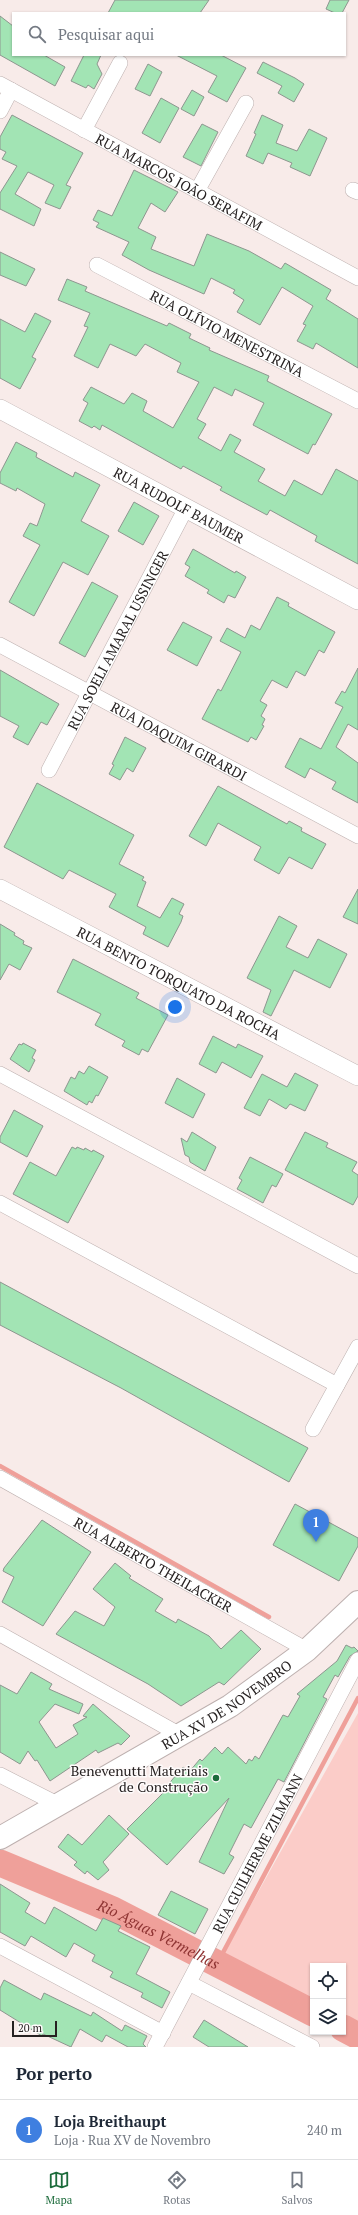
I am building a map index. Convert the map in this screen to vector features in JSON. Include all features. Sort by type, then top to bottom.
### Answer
[{"type":"main road","name":"RUA XV DE NOVEMBRO","points":[[0,1838],[182,1736],[253,1691],[307,1650],[358,1602]]},
{"type":"street","points":[[84,130],[120,63]]},
{"type":"street","points":[[0,111],[5,87]]},
{"type":"street","name":"RUA MARCOS JOÃO SERAFIM","points":[[5,87],[358,278]]},
{"type":"street","points":[[197,191],[246,103]]},
{"type":"street","name":"RUA OLÍVIO MENESTRINA","points":[[97,265],[358,401]]},
{"type":"street","name":"RUA RUDOLF BAUMER","points":[[0,409],[358,600]]},
{"type":"street","name":"RUA SOELI AMARAL USSINGER","points":[[49,770],[186,508]]},
{"type":"street","name":"RUA JOAQUIM GIRARDI","points":[[0,645],[358,836]]},
{"type":"street","name":"RUA BENTO TORQUATO DA ROCHA","points":[[0,888],[358,1076]]},
{"type":"street","points":[[0,1074],[358,1266]]},
{"type":"street","points":[[0,1203],[337,1385]]},
{"type":"street","points":[[314,1429],[358,1347]]},
{"type":"street","name":"RUA ALBERTO THEILACKER","points":[[0,1478],[307,1650]]},
{"type":"street","points":[[0,1634],[182,1736]]},
{"type":"street","name":"RUA GUILHERME ZILMANN","points":[[155,2047],[358,1660]]},
{"type":"street","points":[[0,1775],[59,1805]]},
{"type":"street","points":[[0,1946],[163,2033]]},
{"type":"street","points":[[189,1983],[312,2047]]},
{"type":"shaded area","points":[[358,1713],[358,2023],[346,2017],[346,1963],[310,1963],[310,1998],[223,1955]]},
{"type":"building","points":[[115,0],[209,0],[201,12],[109,12]]},
{"type":"building","points":[[330,0],[349,0],[343,12],[333,12],[326,9]]},
{"type":"building","points":[[0,16],[12,25],[12,56],[46,56],[65,67],[55,86],[0,55]]},
{"type":"building","points":[[84,56],[101,56],[97,64],[102,74],[94,89],[88,85],[86,88],[71,81]]},
{"type":"building","points":[[178,56],[223,56],[246,68],[227,102],[208,92],[217,76]]},
{"type":"building","points":[[263,62],[304,84],[294,102],[278,93],[282,86],[257,73]]},
{"type":"building","points":[[148,64],[162,72],[150,96],[135,89]]},
{"type":"building","points":[[192,90],[204,97],[194,116],[181,109]]},
{"type":"building","points":[[161,98],[179,108],[160,143],[142,133]]},
{"type":"building","points":[[12,115],[83,153],[66,185],[71,187],[60,209],[45,203],[54,185],[28,172],[15,194],[41,209],[34,226],[0,209],[0,193],[17,166],[2,159],[6,152],[0,149],[0,137]]},
{"type":"building","points":[[262,115],[283,125],[276,143],[297,151],[309,129],[327,138],[310,176],[290,167],[292,163],[268,153],[263,164],[246,156],[256,134],[254,133]]},
{"type":"building","points":[[202,124],[218,132],[201,166],[183,157]]},
{"type":"building","points":[[134,170],[178,192],[165,212],[151,203],[138,228],[156,237],[151,249],[194,266],[207,234],[249,251],[281,269],[285,263],[331,290],[326,299],[358,319],[358,368],[316,343],[313,349],[297,341],[306,325],[303,324],[313,306],[282,287],[260,325],[237,312],[244,300],[233,293],[235,290],[211,278],[204,294],[149,270],[122,255],[129,242],[96,227],[99,223],[93,220],[98,210],[112,216]]},
{"type":"building","points":[[0,252],[35,269],[26,286],[0,275]]},
{"type":"building","points":[[67,279],[87,287],[85,291],[167,326],[169,323],[191,334],[189,338],[210,348],[209,350],[269,376],[267,381],[332,414],[315,445],[313,444],[308,454],[253,425],[264,403],[235,389],[232,396],[214,387],[197,419],[206,424],[198,438],[221,451],[230,434],[241,440],[234,452],[265,469],[258,481],[285,496],[294,480],[322,495],[336,469],[358,481],[358,564],[315,541],[317,536],[270,510],[267,515],[220,490],[222,487],[183,466],[181,469],[102,425],[100,430],[94,426],[92,428],[79,421],[88,403],[83,400],[91,387],[124,404],[132,393],[147,401],[143,411],[173,428],[199,382],[177,372],[181,363],[145,344],[136,356],[110,344],[98,368],[74,356],[88,327],[84,326],[90,313],[58,300]]},
{"type":"building","points":[[35,313],[51,321],[32,357],[36,359],[20,389],[0,378],[0,319],[25,332]]},
{"type":"building","points":[[16,442],[37,453],[36,457],[73,477],[75,472],[100,485],[81,521],[109,536],[88,575],[63,562],[34,616],[9,602],[40,545],[23,536],[30,523],[37,526],[45,504],[17,488],[16,491],[0,483],[0,473]]},
{"type":"building","points":[[134,502],[159,516],[143,545],[118,531]]},
{"type":"building","points":[[193,549],[235,573],[236,571],[246,577],[235,598],[228,595],[224,603],[207,593],[209,590],[185,576],[190,567],[185,564]]},
{"type":"building","points":[[92,582],[118,596],[85,657],[59,643]]},
{"type":"building","points":[[277,597],[289,603],[288,606],[335,632],[324,653],[319,650],[305,676],[296,671],[287,688],[272,680],[260,701],[267,705],[261,716],[265,719],[262,725],[264,726],[256,740],[251,737],[248,742],[202,719],[218,689],[221,691],[241,652],[220,641],[227,628],[245,638],[251,625],[260,630]]},
{"type":"building","points":[[183,622],[212,637],[197,666],[167,650]]},
{"type":"building","points":[[358,668],[358,730],[348,724],[336,747],[358,763],[358,803],[332,789],[336,782],[310,768],[305,778],[285,767],[300,738],[321,749],[343,707],[335,703],[342,691],[345,693]]},
{"type":"building","points":[[0,670],[59,704],[47,725],[41,722],[28,745],[13,737],[19,726],[0,716]]},
{"type":"building","points":[[125,737],[146,748],[133,772],[127,768],[120,780],[109,774],[114,765],[112,764]]},
{"type":"building","points":[[37,783],[134,835],[119,864],[144,877],[142,880],[146,882],[137,906],[160,918],[172,898],[184,904],[179,914],[183,916],[181,922],[168,947],[143,934],[146,927],[109,907],[116,894],[69,870],[63,879],[4,847]]},
{"type":"building","points":[[218,786],[287,824],[289,821],[302,828],[301,831],[326,844],[312,869],[289,857],[279,874],[254,860],[261,847],[218,823],[206,846],[189,836]]},
{"type":"building","points":[[358,889],[358,924],[343,917]]},
{"type":"building","points":[[279,916],[297,926],[286,947],[308,958],[318,939],[347,954],[330,988],[294,970],[271,1016],[263,1012],[271,990],[247,978]]},
{"type":"building","points":[[0,924],[15,933],[14,935],[24,941],[23,944],[32,948],[20,970],[9,964],[0,980]]},
{"type":"building","points":[[73,959],[139,993],[136,998],[168,1015],[148,1052],[142,1049],[139,1055],[122,1046],[125,1041],[95,1025],[101,1014],[57,992]]},
{"type":"building","points":[[213,1036],[236,1048],[238,1044],[263,1056],[251,1078],[222,1062],[216,1073],[199,1064]]},
{"type":"building","points":[[23,1043],[36,1050],[32,1058],[35,1060],[29,1072],[10,1059],[19,1044],[22,1045]]},
{"type":"building","points":[[89,1066],[108,1077],[98,1096],[96,1095],[92,1103],[89,1101],[87,1105],[64,1091],[71,1077],[75,1079],[79,1071],[84,1074]]},
{"type":"building","points":[[295,1073],[318,1085],[305,1111],[290,1104],[286,1109],[269,1099],[260,1116],[244,1108],[262,1074],[287,1087]]},
{"type":"building","points":[[177,1078],[205,1094],[193,1118],[165,1103]]},
{"type":"building","points":[[14,1110],[43,1126],[27,1157],[0,1142],[0,1137]]},
{"type":"building","points":[[192,1132],[216,1147],[205,1171],[190,1162],[189,1157],[185,1155],[181,1138],[187,1142]]},
{"type":"building","points":[[305,1132],[328,1143],[326,1147],[357,1162],[352,1171],[358,1175],[358,1196],[353,1205],[285,1170]]},
{"type":"building","points":[[72,1147],[76,1149],[77,1147],[84,1150],[85,1148],[92,1152],[93,1150],[104,1156],[68,1223],[13,1194],[30,1162],[56,1176]]},
{"type":"building","points":[[250,1157],[283,1174],[276,1187],[272,1185],[263,1203],[237,1189],[242,1180],[239,1178]]},
{"type":"building","points":[[0,1282],[308,1448],[289,1482],[121,1388],[0,1325]]},
{"type":"building","points":[[295,1504],[358,1538],[358,1546],[339,1581],[273,1545]]},
{"type":"building","points":[[42,1520],[91,1552],[43,1626],[2,1602],[14,1577],[3,1571],[4,1568]]},
{"type":"building","points":[[115,1563],[131,1576],[129,1578],[163,1599],[155,1611],[176,1623],[178,1619],[209,1636],[221,1649],[241,1630],[261,1649],[224,1685],[219,1682],[181,1706],[148,1684],[56,1634],[75,1611],[104,1626],[115,1607],[93,1589]]},
{"type":"building","points":[[346,1645],[352,1648],[354,1647],[358,1651],[350,1656],[338,1677],[335,1675],[323,1697],[327,1699],[284,1782],[278,1779],[251,1828],[244,1824],[229,1854],[234,1857],[224,1874],[199,1862],[229,1798],[167,1865],[127,1829],[168,1788],[166,1787],[183,1767],[189,1772],[200,1759],[202,1761],[215,1747],[222,1754],[228,1747],[246,1764],[249,1759],[252,1761],[255,1756],[259,1759],[283,1715],[288,1717],[300,1696],[297,1694],[337,1661]]},
{"type":"building","points":[[31,1672],[52,1684],[49,1689],[83,1704],[79,1714],[55,1704],[39,1722],[56,1748],[78,1734],[73,1725],[87,1717],[83,1716],[93,1704],[130,1736],[121,1745],[118,1743],[98,1753],[96,1750],[50,1781],[37,1760],[35,1761],[28,1751],[20,1764],[0,1752],[0,1685],[17,1694]]},
{"type":"building","points":[[109,1815],[129,1834],[103,1862],[109,1870],[98,1880],[87,1871],[85,1874],[74,1865],[77,1862],[58,1847],[68,1834],[82,1845]]},
{"type":"building","points":[[0,1884],[30,1903],[25,1912],[45,1924],[54,1907],[96,1931],[103,1918],[121,1926],[118,1931],[150,1947],[136,1974],[170,1992],[162,2008],[141,1997],[143,1993],[110,1977],[113,1972],[92,1961],[95,1955],[74,1943],[66,1957],[31,1936],[25,1946],[0,1932]]},
{"type":"building","points":[[171,1891],[208,1909],[195,1934],[158,1915]]},
{"type":"building","points":[[4,1980],[41,2000],[44,1993],[91,2016],[93,2012],[122,2031],[125,2025],[147,2036],[143,2044],[146,2047],[128,2047],[106,2035],[102,2042],[80,2029],[71,2047],[43,2034],[42,2036],[0,2010],[0,1988]]},
{"type":"building","points":[[204,2020],[248,2047],[209,2047],[193,2037]]},
{"type":"waterway","points":[[0,1466],[269,1617]]},
{"type":"waterway","points":[[218,1962],[358,1698]]},
{"type":"waterway","name":"Rio Águas Vermelhas","points":[[0,1863],[113,1910],[310,2011]]},
{"type":"waterway","name":"Rio Águas Vermelhas","points":[[346,2030],[358,2036]]},
{"type":"place","name":"Loja Breithaupt","points":[[316,1542]]},
{"type":"place","name":"Benevenutti Materiais de Construção","points":[[216,1778]]}]
